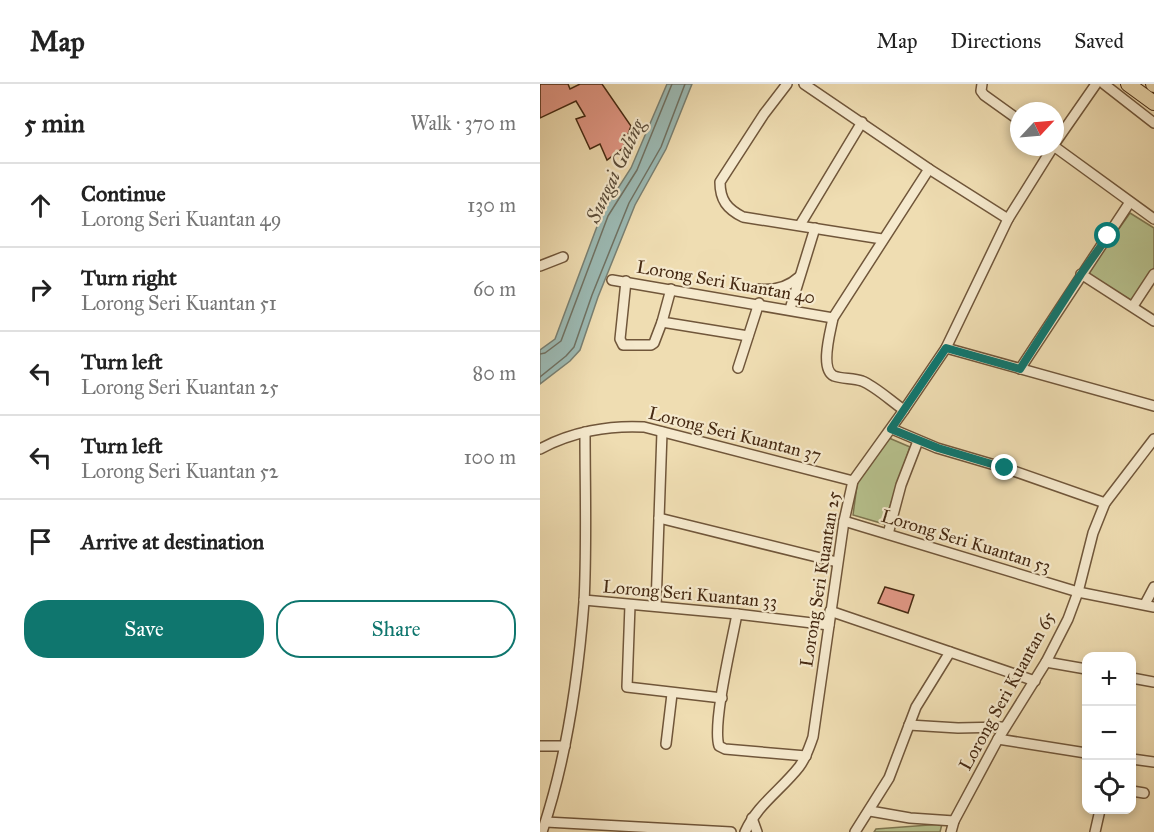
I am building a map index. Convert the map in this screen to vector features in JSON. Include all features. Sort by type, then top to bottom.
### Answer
[{"type":"highway","points":[[1128,84],[1154,103]]},
{"type":"street","points":[[787,84],[764,114],[720,182],[724,204],[743,217],[882,239]]},
{"type":"street","points":[[804,84],[929,169],[1008,219]]},
{"type":"street","points":[[982,84],[981,91],[984,95],[1010,114]]},
{"type":"street","name":"Lorong Seri Kuantan 25","points":[[1064,131],[1096,84]]},
{"type":"street","points":[[1104,84],[1154,123]]},
{"type":"street","points":[[800,225],[862,122]]},
{"type":"street","points":[[1064,153],[1154,219]]},
{"type":"street","name":"Lorong Seri Kuantan 25","points":[[745,832],[752,818],[768,798],[800,766],[813,737],[837,562],[853,482],[946,348],[1008,219],[1048,156]]},
{"type":"street","points":[[904,411],[863,381],[833,375],[826,364],[833,318],[929,169]]},
{"type":"street","points":[[1020,369],[1130,202]]},
{"type":"street","points":[[790,309],[815,228]]},
{"type":"street","points":[[540,266],[563,257]]},
{"type":"street","points":[[1081,274],[1154,321]]},
{"type":"street","points":[[1133,306],[1154,274]]},
{"type":"street","points":[[756,289],[784,287],[799,277]]},
{"type":"street","name":"Lorong Seri Kuantan 40","points":[[612,280],[759,303],[833,318]]},
{"type":"street","points":[[626,281],[620,339],[623,345],[651,345],[654,343],[671,289]]},
{"type":"street","points":[[738,368],[759,303]]},
{"type":"street","points":[[662,322],[748,336]]},
{"type":"street","points":[[946,348],[1154,405]]},
{"type":"street","name":"Lorong Seri Kuantan 37","points":[[540,449],[550,443],[585,432],[623,426],[644,427],[853,482]]},
{"type":"street","points":[[891,429],[918,441],[1105,502]]},
{"type":"street","points":[[542,832],[565,746],[577,669],[584,600],[585,432]]},
{"type":"street","points":[[656,606],[662,432]]},
{"type":"street","name":"Lorong Seri Kuantan 65","points":[[951,832],[954,821],[998,739],[1035,681],[1068,619],[1078,592],[1093,532],[1105,502],[1154,439]]},
{"type":"street","points":[[888,534],[901,484],[918,441]]},
{"type":"street","points":[[659,518],[837,562]]},
{"type":"street","name":"Lorong Seri Kuantan 53","points":[[844,521],[1078,592],[1149,606]]},
{"type":"street","points":[[1149,606],[1154,587]]},
{"type":"street","name":"Lorong Seri Kuantan 33","points":[[584,600],[829,625]]},
{"type":"street","points":[[630,605],[627,687],[722,698]]},
{"type":"street","points":[[830,611],[1035,681]]},
{"type":"street","points":[[737,614],[722,698],[717,739],[719,746],[725,749],[806,756]]},
{"type":"street","points":[[855,832],[890,778],[909,725],[930,683],[950,652]]},
{"type":"street","points":[[1046,662],[1082,668]]},
{"type":"street","points":[[1136,679],[1154,681]]},
{"type":"street","points":[[666,744],[672,694]]},
{"type":"street","points":[[909,725],[958,728],[1005,727]]},
{"type":"street","points":[[998,739],[1082,752]]},
{"type":"street","points":[[540,746],[565,746]]},
{"type":"street","points":[[1136,760],[1154,762]]},
{"type":"street","points":[[1136,792],[1144,793]]},
{"type":"street","points":[[870,811],[910,818],[954,821]]},
{"type":"street","points":[[1095,832],[1099,814]]},
{"type":"street","points":[[752,818],[757,831]]},
{"type":"street","points":[[546,822],[560,827],[731,832]]},
{"type":"green space","points":[[1130,213],[1154,228],[1154,268],[1132,301],[1087,274]]},
{"type":"green space","points":[[889,438],[910,447],[884,524],[853,515],[858,478]]},
{"type":"green space","points":[[942,824],[940,832],[874,832],[876,829]]},
{"type":"water","points":[[667,84],[692,84],[666,149],[635,205],[598,297],[580,350],[570,361],[540,384],[540,350],[555,339],[602,213],[631,168]]},
{"type":"building","points":[[540,84],[568,84],[570,89],[580,84],[602,84],[631,126],[623,148],[607,160],[600,144],[590,149],[576,119],[585,116],[576,101],[540,118]]},
{"type":"building","points":[[885,587],[914,595],[908,613],[878,603]]},
{"type":"route","points":[[1005,468],[938,448],[891,429],[946,348],[1020,369],[1108,236]]},
{"type":"water label","name":"Sungai Galing","points":[[615,171]]}]
